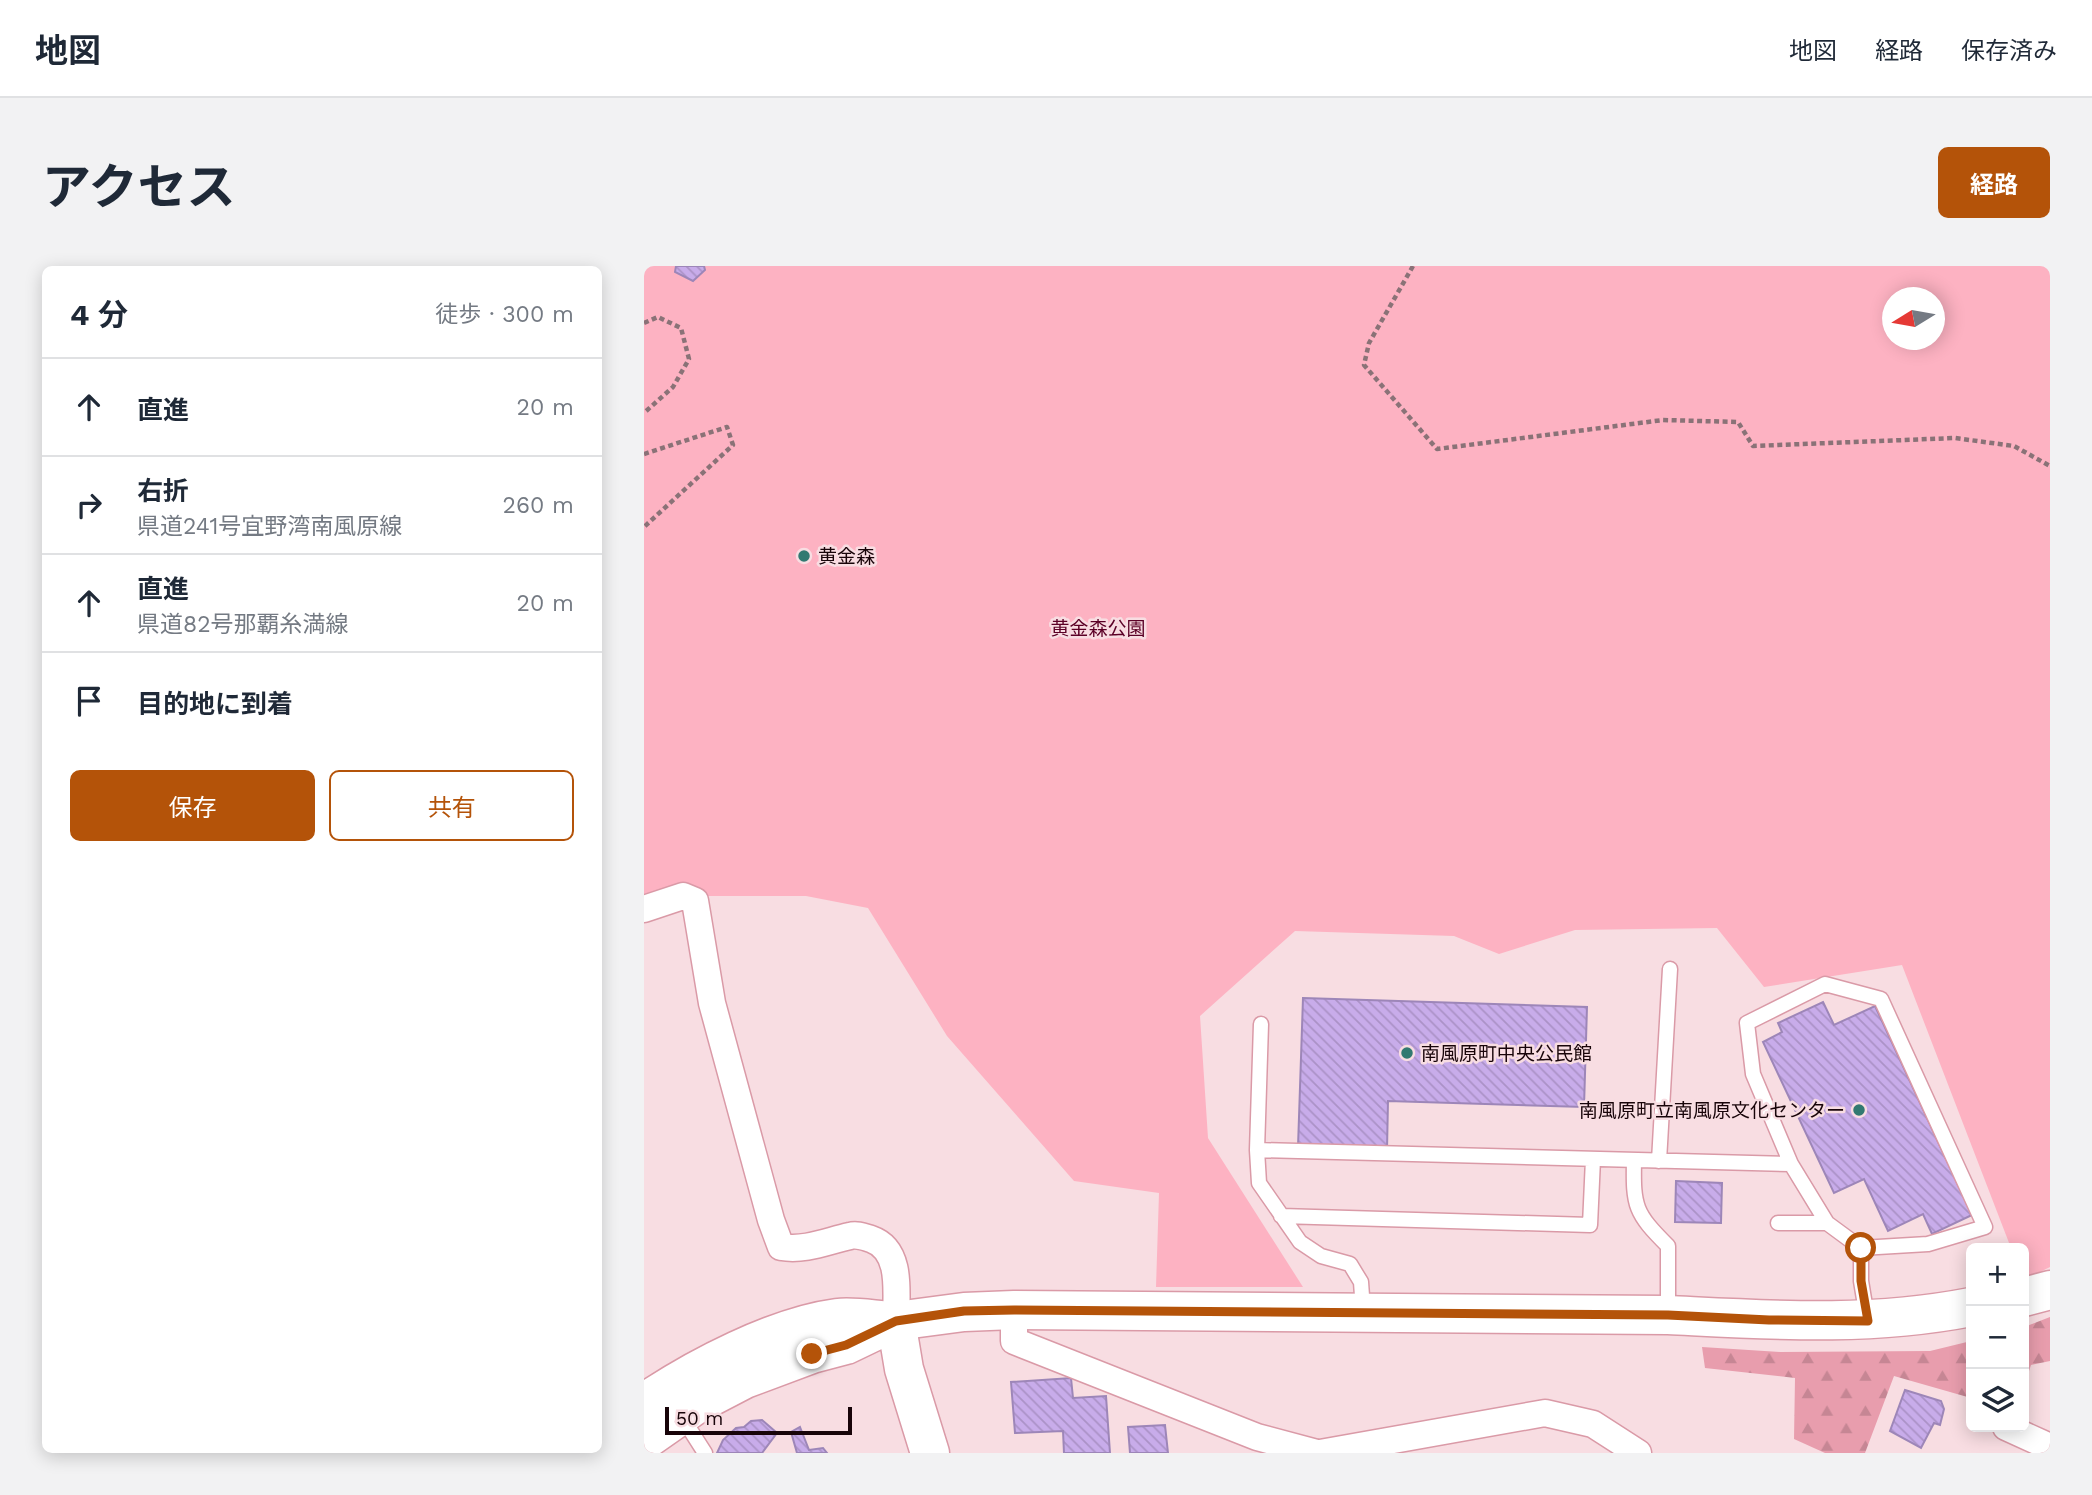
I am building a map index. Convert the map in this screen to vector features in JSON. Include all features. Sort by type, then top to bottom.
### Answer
[{"type":"main road","points":[[2029,1296],[2050,1290]]},
{"type":"main road","points":[[644,1403],[668,1386],[735,1352],[789,1330],[840,1318],[896,1321],[964,1311],[1014,1310],[1363,1311],[1868,1321],[1939,1314],[1966,1308]]},
{"type":"main road","points":[[644,1441],[697,1404],[745,1379],[812,1354],[846,1345],[896,1321]]},
{"type":"main road","points":[[896,1321],[904,1369],[930,1453]]},
{"type":"street","points":[[644,909],[683,896],[695,901],[712,1003],[771,1220],[781,1247],[807,1248],[855,1235],[881,1243],[892,1257],[895,1271],[896,1321]]},
{"type":"street","points":[[1014,1310],[1014,1341],[1257,1437],[1319,1453],[1545,1413],[1593,1424],[1638,1453]]},
{"type":"street","points":[[2017,1432],[2050,1447]]},
{"type":"lane","points":[[1659,1161],[1670,969]]},
{"type":"lane","points":[[1825,984],[1881,999],[1985,1227],[1927,1244],[1861,1248],[1827,1223],[1791,1164],[1753,1074],[1747,1023],[1792,998],[1825,984]]},
{"type":"lane","points":[[1261,1024],[1257,1150],[1259,1183],[1300,1242],[1321,1256],[1350,1264],[1361,1282],[1363,1311]]},
{"type":"lane","points":[[1257,1150],[1791,1164]]},
{"type":"lane","points":[[1281,1216],[1590,1225],[1593,1159]]},
{"type":"lane","points":[[1634,1160],[1633,1198],[1646,1223],[1668,1246],[1668,1315]]},
{"type":"lane","points":[[1778,1223],[1827,1223]]},
{"type":"lane","points":[[1861,1248],[1861,1281],[1868,1321]]},
{"type":"lane","points":[[681,1416],[705,1453]]},
{"type":"path","points":[[1413,266],[1369,343],[1364,365],[1437,449],[1663,420],[1713,421],[1738,422],[1754,446],[1955,438],[2014,446],[2050,466]]},
{"type":"path","points":[[644,323],[658,317],[681,328],[689,359],[673,387],[644,413]]},
{"type":"path","points":[[644,454],[727,427],[733,444],[644,527]]},
{"type":"green space","name":"黄金森公園","points":[[644,266],[2050,266],[2050,1267],[2029,1278],[2029,1243],[2009,1243],[1902,965],[1764,987],[1717,928],[1575,930],[1499,954],[1454,936],[1295,931],[1200,1016],[1208,1138],[1303,1287],[1156,1287],[1159,1193],[1074,1181],[947,1036],[868,908],[806,896],[653,896],[644,900]]},
{"type":"green space","points":[[2050,1317],[2050,1361],[2031,1365],[2029,1371],[2029,1369],[2029,1325]]},
{"type":"green space","points":[[1966,1342],[1966,1397],[1894,1376],[1865,1453],[1825,1453],[1794,1439],[1795,1378],[1705,1368],[1702,1347],[1780,1352],[1930,1351]]},
{"type":"building","points":[[676,266],[704,266],[705,270],[693,281],[675,272]]},
{"type":"building","points":[[1303,998],[1587,1007],[1584,1107],[1388,1101],[1387,1150],[1298,1147]]},
{"type":"building","name":"南風原町立南風原文化センター","points":[[1823,1002],[1834,1025],[1875,1006],[1972,1215],[1932,1234],[1923,1214],[1888,1231],[1864,1179],[1834,1193],[1763,1042],[1782,1032],[1778,1023]]},
{"type":"building","points":[[1676,1181],[1722,1183],[1721,1223],[1675,1222]]},
{"type":"building","points":[[1071,1378],[1073,1398],[1106,1396],[1110,1453],[1064,1453],[1063,1431],[1015,1433],[1011,1382]]},
{"type":"building","points":[[1905,1390],[1941,1401],[1944,1409],[1940,1425],[1934,1423],[1921,1448],[1890,1431]]},
{"type":"building","points":[[762,1420],[777,1433],[762,1453],[717,1453],[723,1440],[736,1428],[744,1427],[751,1421]]},
{"type":"building","points":[[1165,1425],[1168,1453],[1130,1453],[1128,1427]]},
{"type":"building","points":[[800,1427],[809,1450],[823,1448],[827,1453],[797,1453],[791,1432]]},
{"type":"place","name":"黄金森","points":[[804,556]]},
{"type":"place","name":"南風原町中央公民館","points":[[1407,1053]]},
{"type":"place","name":"南風原町立南風原文化センター","points":[[1859,1110]]},
{"type":"route","points":[[812,1354],[846,1345],[896,1321],[964,1311],[1363,1311],[1868,1321],[1861,1281],[1861,1248]]}]
